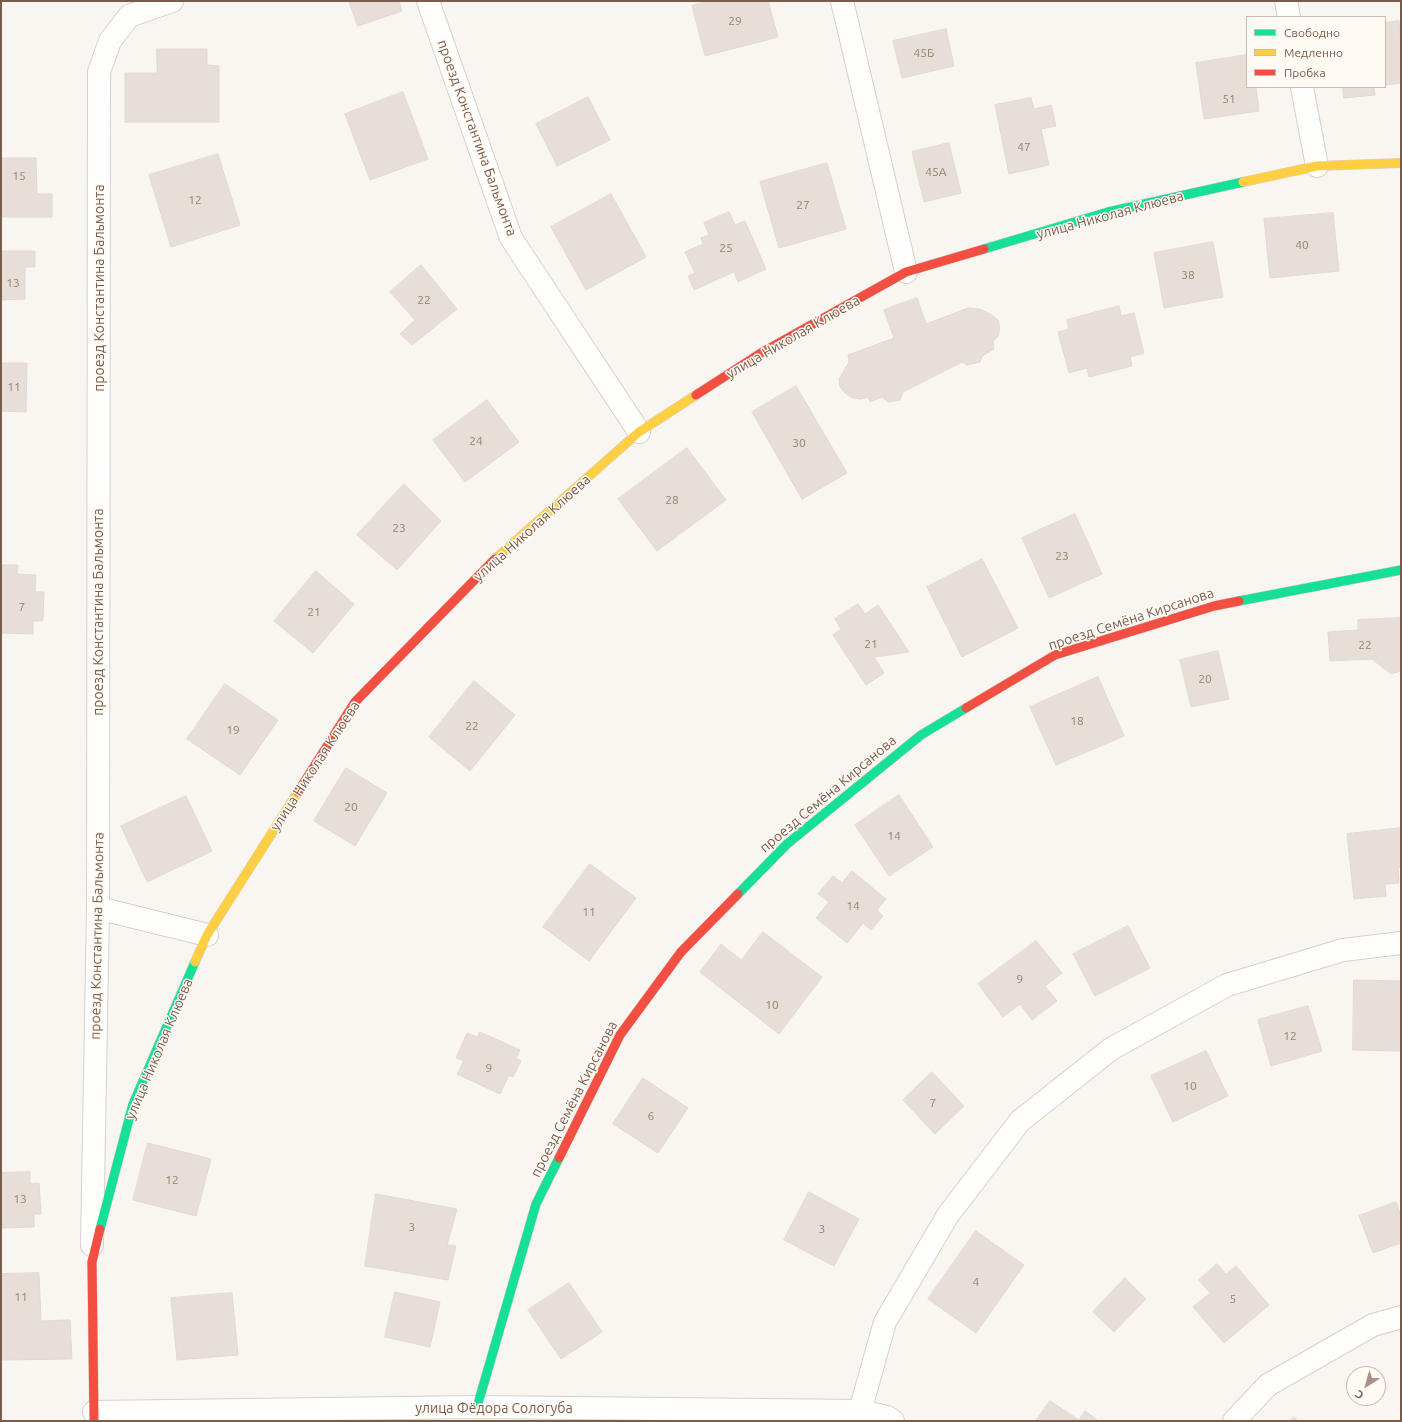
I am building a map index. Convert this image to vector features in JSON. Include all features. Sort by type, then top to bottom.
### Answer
[{"type":"street","name":"проезд Константина Бальмонта","points":[[92,1262],[98,908],[99,72],[110,42],[129,16],[172,1]]},
{"type":"street","name":"проезд Константина Бальмонта","points":[[428,1],[511,238],[639,432]]},
{"type":"street","points":[[842,1],[906,272]]},
{"type":"street","points":[[1286,1],[1289,16]]},
{"type":"street","points":[[1302,88],[1317,166]]},
{"type":"street","name":"улица Николая Клюева","points":[[94,1416],[92,1262],[133,1104],[207,935],[355,702],[488,566],[639,432],[761,353],[906,272],[1108,212],[1317,166],[1401,163]]},
{"type":"street","name":"проезд Семёна Кирсанова","points":[[477,1407],[536,1204],[620,1036],[681,952],[787,844],[921,735],[1055,656],[1214,606],[1401,570]]},
{"type":"street","points":[[98,908],[207,935]]},
{"type":"street","points":[[860,1411],[885,1322],[948,1214],[1020,1121],[1112,1049],[1227,985],[1344,950],[1401,943]]},
{"type":"street","points":[[1234,1421],[1268,1385],[1373,1325],[1401,1317]]},
{"type":"street","name":"улица Фёдора Сологуба","points":[[94,1416],[477,1407],[860,1411],[887,1417],[893,1421]]},
{"type":"building","points":[[349,1],[399,1],[402,11],[358,26]]},
{"type":"building","points":[[709,1],[768,1],[778,37],[705,56],[692,6]]},
{"type":"building","points":[[1399,21],[1401,83],[1386,85],[1386,23]]},
{"type":"building","points":[[946,29],[954,66],[902,78],[893,41]]},
{"type":"building","points":[[157,49],[207,49],[207,65],[219,66],[219,122],[125,122],[125,73],[157,73]]},
{"type":"building","points":[[1246,55],[1246,88],[1256,88],[1259,111],[1204,119],[1196,63]]},
{"type":"building","points":[[1343,88],[1374,88],[1375,95],[1344,98]]},
{"type":"building","points":[[403,92],[428,159],[370,180],[345,114]]},
{"type":"building","points":[[588,97],[610,140],[557,166],[536,124]]},
{"type":"building","points":[[1031,98],[1034,109],[1051,105],[1056,126],[1041,129],[1049,165],[1009,174],[995,105]]},
{"type":"building","points":[[949,143],[961,193],[924,202],[912,152]]},
{"type":"building","points":[[218,154],[240,225],[171,247],[149,175]]},
{"type":"building","points":[[1,158],[36,158],[37,194],[52,194],[52,217],[1,217]]},
{"type":"building","points":[[827,163],[846,229],[779,248],[760,182]]},
{"type":"building","points":[[611,194],[646,257],[586,290],[551,227]]},
{"type":"building","points":[[729,212],[735,225],[745,221],[766,269],[738,282],[734,272],[694,290],[688,276],[695,273],[685,252],[703,244],[701,238],[709,235],[704,223]]},
{"type":"building","points":[[1333,213],[1339,271],[1270,278],[1264,219]]},
{"type":"building","points":[[1213,242],[1223,297],[1164,308],[1154,253]]},
{"type":"building","points":[[1,251],[35,251],[35,267],[25,267],[25,299],[1,300]]},
{"type":"building","points":[[421,265],[457,309],[412,345],[400,334],[415,320],[390,292]]},
{"type":"building","points":[[917,298],[926,324],[968,308],[979,309],[990,314],[998,320],[1000,328],[998,336],[993,342],[994,349],[982,356],[980,362],[967,365],[962,362],[903,392],[900,400],[888,402],[882,397],[870,402],[868,397],[861,399],[853,398],[845,393],[840,387],[839,379],[849,362],[848,355],[894,338],[884,310]]},
{"type":"building","points":[[1119,306],[1121,316],[1134,313],[1144,353],[1130,357],[1132,366],[1089,377],[1087,368],[1069,373],[1058,332],[1069,329],[1067,320]]},
{"type":"building","points":[[1,363],[27,363],[26,412],[1,411]]},
{"type":"building","points":[[796,386],[847,473],[802,499],[752,412]]},
{"type":"building","points":[[487,400],[519,442],[465,482],[433,440]]},
{"type":"building","points":[[687,448],[726,500],[657,551],[618,499]]},
{"type":"building","points":[[404,484],[441,521],[397,570],[357,535]]},
{"type":"building","points":[[1075,514],[1102,574],[1049,598],[1022,538]]},
{"type":"building","points":[[982,559],[1018,628],[962,657],[927,587]]},
{"type":"building","points":[[1,565],[18,565],[17,574],[36,575],[35,592],[44,592],[43,621],[33,621],[33,634],[1,633]]},
{"type":"building","points":[[316,571],[354,604],[313,653],[274,621]]},
{"type":"building","points":[[858,604],[865,614],[878,605],[909,652],[874,657],[884,673],[866,685],[833,635],[841,629],[835,619]]},
{"type":"building","points":[[1401,618],[1401,671],[1391,674],[1372,659],[1330,661],[1328,632],[1358,630],[1358,620]]},
{"type":"building","points":[[1218,651],[1229,699],[1191,707],[1180,660]]},
{"type":"building","points":[[1098,677],[1124,736],[1056,765],[1030,707]]},
{"type":"building","points":[[474,681],[515,715],[470,771],[429,737]]},
{"type":"building","points":[[225,684],[278,720],[240,775],[187,739]]},
{"type":"building","points":[[346,768],[387,793],[355,846],[314,821]]},
{"type":"building","points":[[899,795],[933,847],[889,876],[855,825]]},
{"type":"building","points":[[186,796],[212,851],[147,882],[121,826]]},
{"type":"building","points":[[1401,828],[1401,867],[1398,868],[1399,883],[1385,884],[1386,896],[1354,899],[1347,834]]},
{"type":"building","points":[[590,864],[636,898],[589,961],[543,927]]},
{"type":"building","points":[[852,871],[886,899],[877,910],[883,916],[871,930],[863,923],[847,943],[816,918],[829,902],[818,894],[833,876],[842,883]]},
{"type":"building","points":[[1128,926],[1150,968],[1095,996],[1073,954]]},
{"type":"building","points":[[763,932],[822,977],[779,1034],[700,972],[721,944],[741,960]]},
{"type":"building","points":[[1036,941],[1062,973],[1045,986],[1057,1001],[1032,1020],[1020,1004],[1003,1017],[978,984]]},
{"type":"building","points":[[1354,980],[1401,981],[1401,1051],[1353,1050]]},
{"type":"building","points":[[1308,1006],[1322,1051],[1271,1066],[1258,1020]]},
{"type":"building","points":[[480,1032],[520,1050],[516,1058],[521,1061],[513,1077],[509,1075],[500,1094],[457,1074],[464,1061],[456,1058],[467,1033],[477,1037]]},
{"type":"building","points":[[1206,1051],[1228,1096],[1173,1122],[1151,1076]]},
{"type":"building","points":[[932,1072],[964,1106],[935,1134],[903,1100]]},
{"type":"building","points":[[643,1078],[688,1108],[658,1153],[613,1124]]},
{"type":"building","points":[[148,1143],[211,1159],[196,1216],[133,1200]]},
{"type":"building","points":[[30,1172],[30,1184],[39,1183],[41,1214],[34,1214],[34,1227],[1,1228],[1,1173]]},
{"type":"building","points":[[809,1192],[859,1219],[834,1266],[784,1240]]},
{"type":"building","points":[[376,1194],[457,1209],[447,1245],[456,1246],[448,1280],[365,1266]]},
{"type":"building","points":[[1396,1202],[1401,1215],[1401,1243],[1373,1253],[1359,1216]]},
{"type":"building","points":[[976,1231],[1024,1265],[976,1333],[928,1299]]},
{"type":"building","points":[[1217,1264],[1226,1274],[1236,1266],[1269,1305],[1224,1343],[1193,1307],[1210,1293],[1199,1280]]},
{"type":"building","points":[[39,1273],[41,1321],[70,1320],[72,1359],[1,1360],[1,1274]]},
{"type":"building","points":[[1125,1278],[1146,1299],[1114,1332],[1093,1312]]},
{"type":"building","points":[[569,1283],[602,1332],[561,1359],[528,1310]]},
{"type":"building","points":[[395,1292],[440,1302],[430,1347],[385,1337]]},
{"type":"building","points":[[232,1293],[238,1355],[177,1360],[171,1298]]},
{"type":"building","points":[[1050,1401],[1079,1420],[1085,1411],[1099,1421],[1036,1421]]},
{"type":"building","points":[[1294,1417],[1298,1421],[1290,1421]]},
{"type":"traffic: fast","points":[[984,249],[1108,212],[1243,182]]},
{"type":"traffic: fast","points":[[1239,601],[1401,570]]},
{"type":"traffic: fast","points":[[738,894],[787,844],[921,735],[966,708]]},
{"type":"traffic: fast","points":[[100,1229],[133,1104],[195,962]]},
{"type":"traffic: fast","points":[[477,1407],[536,1204],[559,1158]]},
{"type":"traffic: slow","points":[[1243,182],[1317,166],[1401,163]]},
{"type":"traffic: slow","points":[[495,559],[639,432],[696,395]]},
{"type":"traffic: slow","points":[[195,962],[207,935],[298,792]]},
{"type":"traffic: jam","points":[[696,395],[761,353],[906,272],[984,249]]},
{"type":"traffic: jam","points":[[298,792],[355,702],[495,559]]},
{"type":"traffic: jam","points":[[966,708],[1055,655],[1214,606],[1239,601]]},
{"type":"traffic: jam","points":[[559,1158],[620,1035],[681,952],[738,894]]},
{"type":"traffic: jam","points":[[94,1421],[92,1262],[100,1229]]}]
